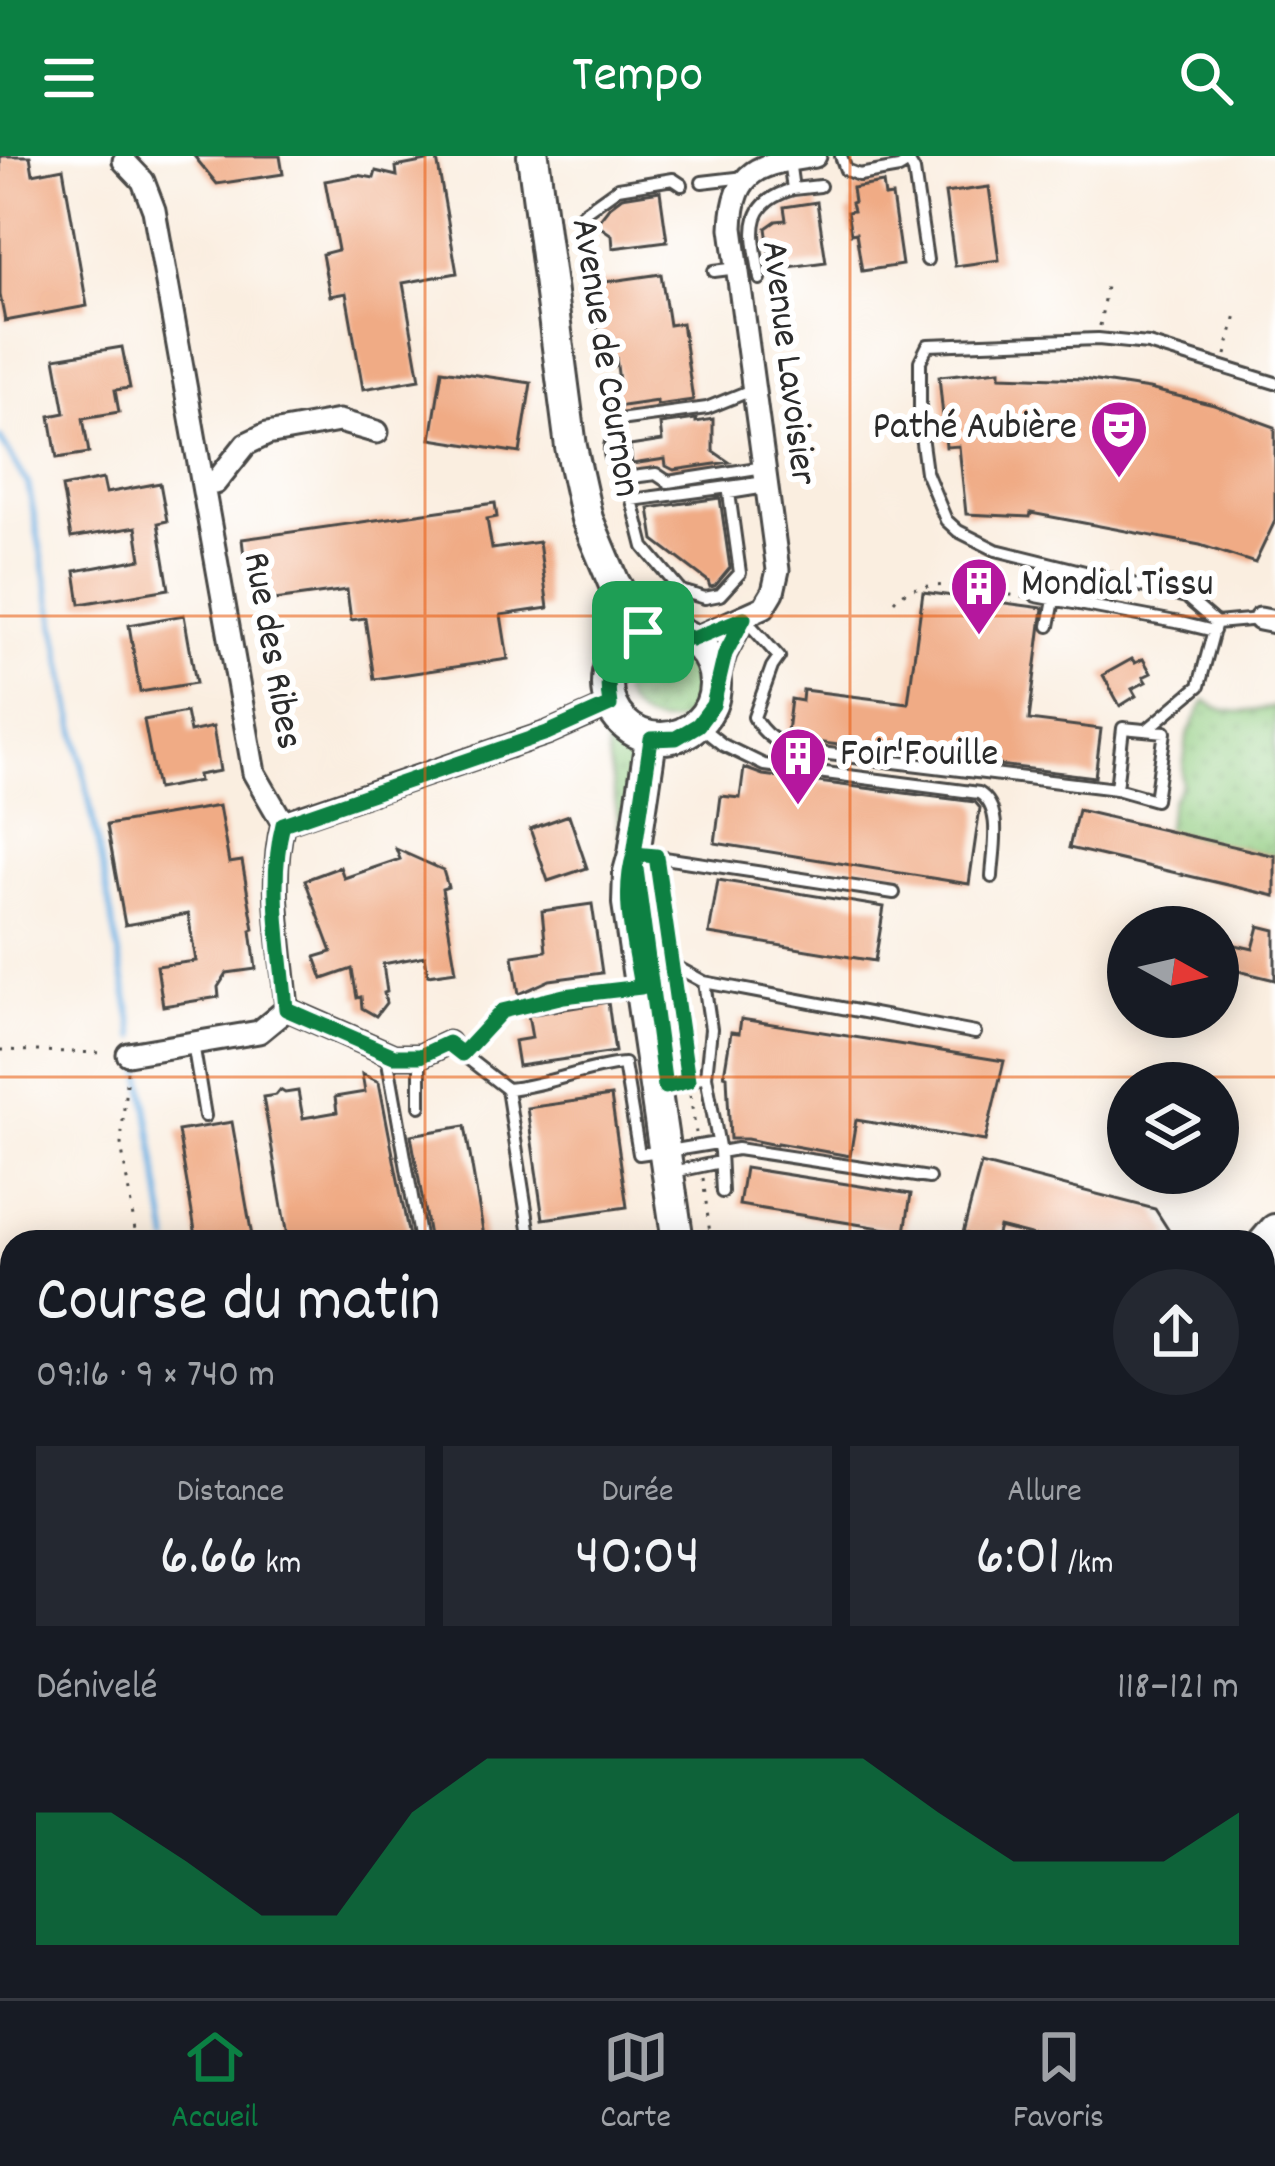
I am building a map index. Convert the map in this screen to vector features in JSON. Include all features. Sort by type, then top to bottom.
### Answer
[{"type":"main road","name":"Avenue de Cournon","points":[[537,156],[572,448],[587,519],[614,583],[643,632]]},
{"type":"main road","points":[[669,629],[693,639],[709,657],[717,680],[713,705],[698,725],[676,738],[651,739],[634,732],[610,705],[611,662],[624,644],[643,632],[669,629]]},
{"type":"main road","points":[[651,739],[645,855],[654,973],[683,1157],[679,1230]]},
{"type":"main road","points":[[654,973],[677,1084],[687,1230]]},
{"type":"street","points":[[748,177],[761,168],[814,156]]},
{"type":"street","name":"Rue des Ribes","points":[[124,161],[143,181],[154,210],[254,772],[283,824]]},
{"type":"street","name":"Avenue Lavoisier","points":[[717,680],[744,618],[764,608],[778,570],[732,228],[738,187],[748,177]]},
{"type":"street","points":[[203,485],[215,483],[246,444],[266,434],[339,422],[377,432]]},
{"type":"street","points":[[693,639],[744,618]]},
{"type":"street","points":[[286,1009],[276,884],[283,824],[547,733],[610,705]]},
{"type":"street","points":[[128,1054],[259,1032],[286,1009]]},
{"type":"street","points":[[286,1009],[394,1056],[455,1048]]},
{"type":"lane","points":[[841,156],[846,170],[859,175],[899,168],[907,158],[914,171],[927,260]]},
{"type":"lane","points":[[789,160],[793,189]]},
{"type":"lane","points":[[702,182],[748,177]]},
{"type":"lane","points":[[583,213],[618,188],[673,179],[682,185]]},
{"type":"lane","points":[[760,279],[753,230],[767,198],[820,186]]},
{"type":"lane","points":[[714,271],[737,268]]},
{"type":"lane","points":[[1215,627],[1186,597],[996,550],[958,531],[946,520],[926,472],[920,428],[920,361],[928,345],[1098,339],[1148,344],[1275,383]]},
{"type":"lane","points":[[754,389],[707,408],[619,420],[609,441],[612,465],[624,478],[656,474],[668,482],[765,479]]},
{"type":"lane","points":[[765,479],[729,494],[740,573],[721,595],[705,598],[681,591],[644,547],[632,500],[765,479]]},
{"type":"lane","points":[[1036,596],[1215,627],[1268,621]]},
{"type":"lane","points":[[1049,626],[1054,599]]},
{"type":"lane","points":[[744,618],[779,657],[754,717],[763,733],[778,742],[796,750],[1116,789],[1155,800],[1166,732],[1123,728],[1116,789]]},
{"type":"lane","points":[[1148,729],[1199,686],[1215,627]]},
{"type":"lane","points":[[698,725],[723,745],[764,765],[979,793],[994,810],[992,877]]},
{"type":"lane","points":[[645,855],[894,892]]},
{"type":"lane","points":[[529,1230],[506,1089],[455,1048],[502,1011],[654,973],[975,1033]]},
{"type":"lane","points":[[704,982],[711,1030],[706,1076],[722,1192]]},
{"type":"lane","points":[[193,1043],[205,1116]]},
{"type":"lane","points":[[387,1054],[418,1230]]},
{"type":"lane","points":[[420,1056],[420,1106]]},
{"type":"lane","points":[[506,1089],[533,1087],[605,1065],[624,1064],[639,1154],[683,1157],[737,1149],[928,1178]]},
{"type":"lane","points":[[677,1084],[706,1076]]},
{"type":"lane","points":[[683,1157],[719,1152]]},
{"type":"path","points":[[1098,339],[1106,286]]},
{"type":"path","points":[[1223,365],[1237,310]]},
{"type":"path","points":[[894,601],[900,593],[931,585],[1036,596]]},
{"type":"path","points":[[645,855],[654,973],[677,1084],[683,1157],[708,1230]]},
{"type":"path","points":[[0,1050],[128,1054],[121,1144],[135,1230]]},
{"type":"green space","points":[[663,639],[693,651],[705,681],[693,711],[663,723],[633,711],[621,681],[633,651]]},
{"type":"green space","points":[[1205,700],[1229,711],[1275,707],[1275,856],[1165,831],[1171,802],[1181,785],[1187,736]]},
{"type":"green space","points":[[603,726],[623,734],[631,756],[626,843],[622,844]]},
{"type":"building","points":[[0,156],[30,156],[33,174],[63,168],[87,306],[5,321],[0,295]]},
{"type":"building","points":[[194,156],[280,156],[283,174],[217,184]]},
{"type":"building","points":[[437,159],[457,273],[403,283],[420,379],[363,389],[346,293],[330,296],[322,254],[338,250],[325,181],[358,175],[374,178],[376,171],[397,176],[396,167]]},
{"type":"building","points":[[883,183],[885,197],[892,196],[902,265],[862,271],[847,212],[853,211],[852,188]]},
{"type":"building","points":[[989,187],[999,260],[955,266],[945,193]]},
{"type":"building","points":[[660,191],[667,241],[613,248],[612,235],[596,224],[610,206],[622,197]]},
{"type":"building","points":[[817,202],[826,262],[782,268],[771,264],[766,228],[786,220],[784,207]]},
{"type":"building","points":[[661,274],[669,325],[682,323],[693,400],[609,408],[607,397],[619,382],[616,357],[600,345],[591,284]]},
{"type":"building","points":[[122,347],[130,388],[115,390],[119,412],[83,418],[89,453],[57,458],[50,416],[65,413],[55,358]]},
{"type":"building","points":[[442,370],[531,383],[520,453],[431,439]]},
{"type":"building","name":"Pathé Aubière","points":[[1000,370],[1000,376],[1083,379],[1149,389],[1275,427],[1275,521],[1255,563],[1200,545],[1031,513],[1030,517],[966,514],[959,446],[946,447],[939,376]]},
{"type":"building","points":[[713,419],[713,451],[729,462],[674,470],[666,466],[665,459],[632,464],[630,446],[662,441],[660,424]]},
{"type":"building","points":[[103,479],[106,493],[160,483],[167,521],[158,523],[169,589],[80,604],[75,571],[141,559],[136,527],[71,538],[62,487]]},
{"type":"building","points":[[720,498],[730,568],[710,587],[654,540],[649,508]]},
{"type":"building","points":[[495,503],[497,517],[487,519],[492,549],[539,542],[548,608],[501,615],[508,659],[374,679],[365,618],[351,620],[347,590],[267,601],[261,554],[244,556],[242,539]]},
{"type":"building","points":[[923,592],[1043,608],[1029,720],[1101,729],[1095,777],[799,740],[798,733],[787,732],[791,699],[802,701],[803,690],[908,703]]},
{"type":"building","points":[[184,615],[196,683],[140,692],[129,625]]},
{"type":"building","points":[[1132,659],[1135,663],[1143,659],[1151,673],[1143,677],[1146,682],[1132,689],[1136,696],[1120,706],[1103,675]]},
{"type":"building","points":[[186,712],[190,732],[213,727],[220,771],[198,775],[199,781],[157,789],[144,720]]},
{"type":"building","points":[[744,768],[763,775],[975,802],[980,808],[969,884],[715,843],[721,796],[740,798]]},
{"type":"building","points":[[219,806],[229,863],[242,861],[256,969],[227,973],[218,987],[219,997],[163,1006],[157,966],[196,961],[188,914],[125,925],[107,825]]},
{"type":"building","points":[[1078,810],[1275,856],[1275,896],[1069,848]]},
{"type":"building","points":[[569,815],[587,868],[548,881],[530,829]]},
{"type":"building","points":[[396,849],[443,870],[456,971],[428,975],[425,956],[383,964],[386,1003],[376,1016],[362,1008],[352,969],[323,979],[315,957],[332,952],[305,880],[340,867],[344,878],[400,859]]},
{"type":"building","points":[[718,880],[884,907],[875,961],[709,934]]},
{"type":"building","points":[[592,904],[602,973],[550,980],[519,994],[513,956],[546,951],[542,911]]},
{"type":"building","points":[[1259,926],[1275,930],[1275,980],[1239,971],[1239,946],[1253,949]]},
{"type":"building","points":[[608,1002],[615,1052],[518,1066],[514,1041],[532,1038],[528,1015]]},
{"type":"building","points":[[741,1019],[1004,1061],[985,1141],[856,1120],[850,1156],[730,1139],[724,1075],[731,1032],[739,1033]]},
{"type":"building","points":[[362,1074],[379,1082],[408,1230],[286,1230],[263,1097],[280,1090],[298,1091],[303,1118],[337,1112],[335,1097],[365,1092]]},
{"type":"building","points":[[611,1096],[627,1207],[543,1219],[527,1108]]},
{"type":"building","points":[[232,1122],[251,1230],[195,1230],[178,1131]]},
{"type":"building","points":[[465,1126],[483,1230],[428,1230],[411,1135]]},
{"type":"building","points":[[981,1164],[1155,1209],[1168,1230],[999,1227],[964,1230]]},
{"type":"building","points":[[745,1168],[911,1194],[905,1230],[739,1205]]},
{"type":"waterway","points":[[0,438],[28,484],[135,1037]]},
{"type":"waterway","points":[[141,1067],[167,1230]]},
{"type":"place","name":"Pathé Aubière","points":[[1119,480]]},
{"type":"place","name":"Mondial Tissu","points":[[979,637]]},
{"type":"place","name":"Foir'Fouille","points":[[798,807]]},
{"type":"route","points":[[643,632],[624,644],[611,662],[610,705],[547,733],[283,824],[276,884],[286,1009],[394,1056],[420,1056],[448,1043],[462,1054],[502,1011],[564,996],[641,987],[628,903],[629,872],[634,854],[656,856],[688,1081],[665,1087],[634,854],[641,796],[651,739],[676,738],[698,725],[713,705],[725,654],[744,618],[693,639],[669,629],[643,632]]}]
